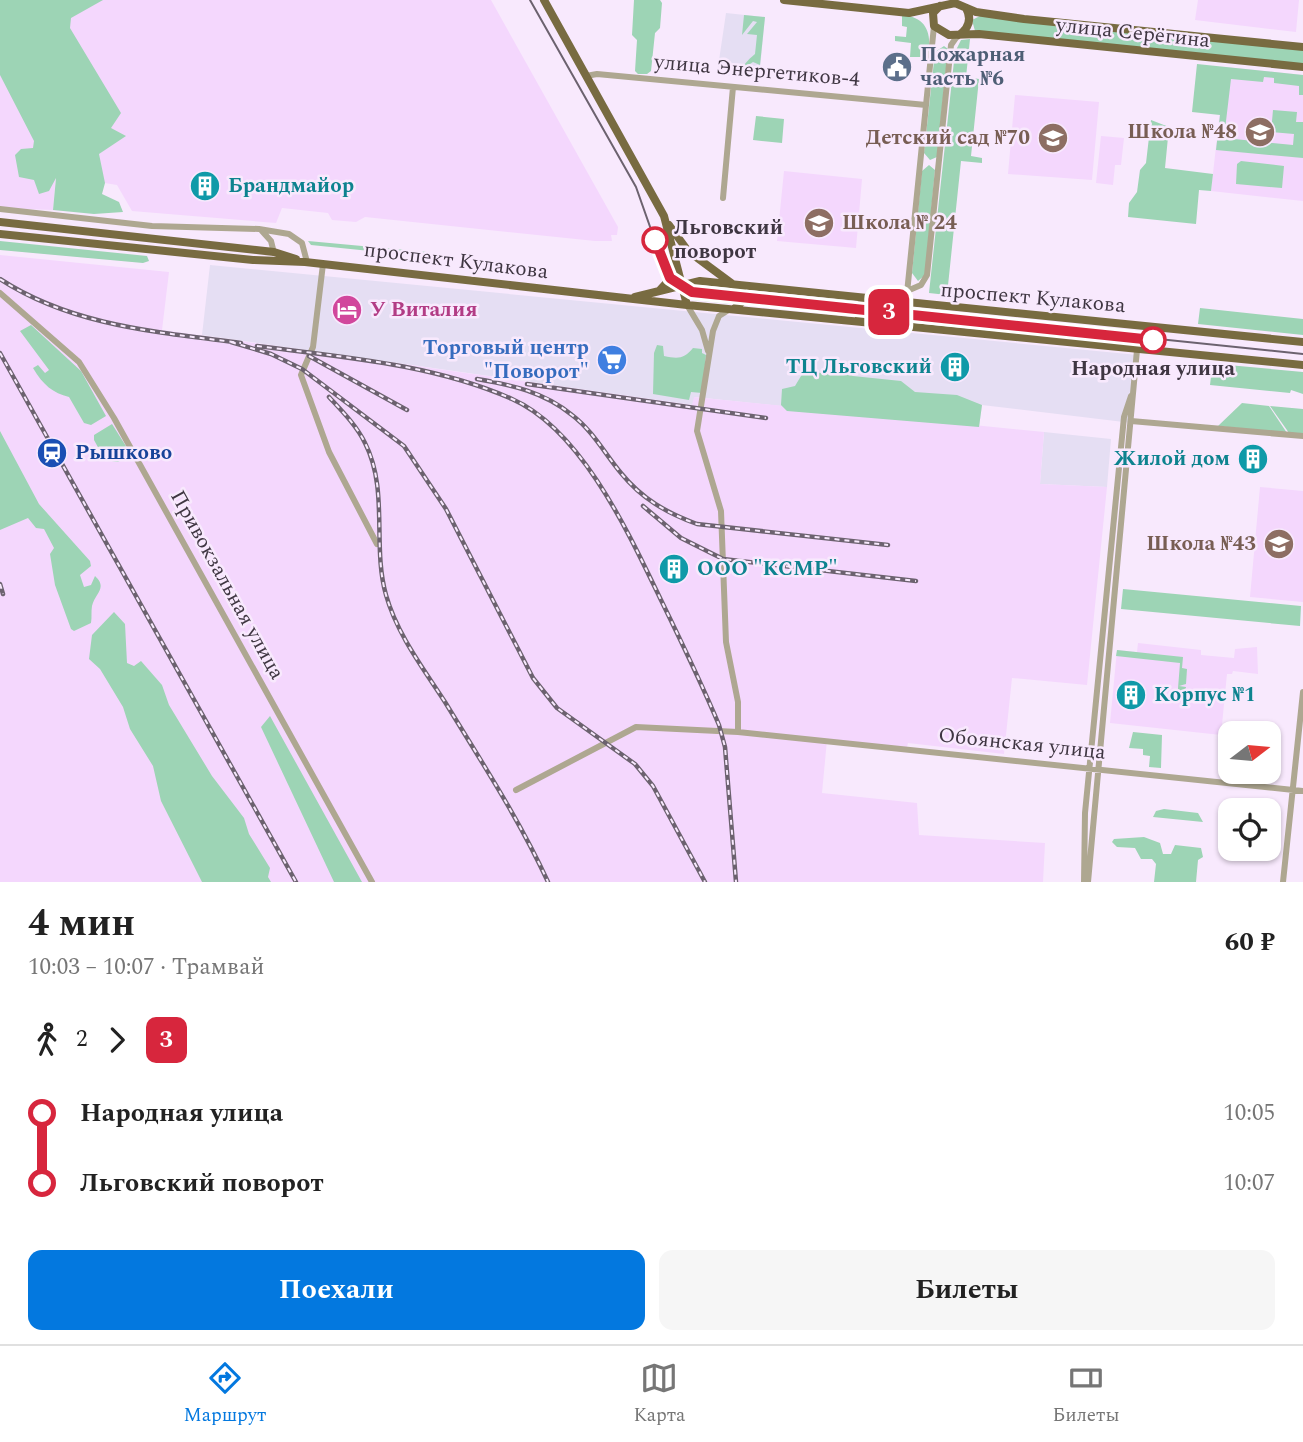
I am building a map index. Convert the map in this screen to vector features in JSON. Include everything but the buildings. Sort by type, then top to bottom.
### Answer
[{"type":"main road","points":[[544,0],[664,216],[686,302]]},
{"type":"main road","points":[[784,0],[909,13],[963,3],[970,21],[968,27],[959,34],[943,33],[909,13]]},
{"type":"main road","name":"улица Серёгина","points":[[963,3],[976,12],[1024,19],[1303,47]]},
{"type":"main road","points":[[934,26],[933,13],[942,5]]},
{"type":"main road","name":"улица Серёгина","points":[[959,34],[1303,67]]},
{"type":"main road","name":"проспект Кулакова","points":[[664,216],[688,251],[736,285],[1303,342]]},
{"type":"main road","name":"проспект Кулакова","points":[[0,222],[306,262],[625,298],[1303,365]]},
{"type":"main road","name":"проспект Кулакова","points":[[0,234],[274,257]]},
{"type":"main road","points":[[654,293],[670,279],[671,244]]},
{"type":"main road","points":[[686,302],[687,286],[700,281]]},
{"type":"main road","points":[[625,298],[700,281],[736,285],[743,298],[741,305],[734,309]]},
{"type":"main road","points":[[867,322],[859,317],[857,308],[860,302],[869,299]]},
{"type":"street","points":[[942,5],[953,0]]},
{"type":"street","points":[[906,303],[934,26]]},
{"type":"street","points":[[907,291],[921,285],[927,275],[951,45],[959,34]]},
{"type":"street","name":"улица Энергетиков-4","points":[[586,76],[597,74],[926,105]]},
{"type":"street","points":[[723,198],[733,87]]},
{"type":"street","points":[[0,209],[152,226],[260,229],[295,236],[302,243],[306,262]]},
{"type":"street","points":[[260,229],[271,242],[274,257]]},
{"type":"street","points":[[323,264],[313,347],[301,376],[329,452],[377,544]]},
{"type":"street","name":"Привокзальная улица","points":[[0,293],[79,362],[120,428],[372,882]]},
{"type":"street","points":[[686,302],[702,330],[709,359]]},
{"type":"street","points":[[734,309],[724,312],[716,323],[697,431],[721,511],[726,642],[738,702],[738,732]]},
{"type":"street","points":[[1086,882],[1100,769],[1133,419],[1137,349]]},
{"type":"street","points":[[1086,882],[1082,850],[1089,768],[1125,417],[1133,391]]},
{"type":"street","points":[[1125,417],[1128,421],[1133,419],[1303,436]]},
{"type":"street","points":[[1283,882],[1303,692]]},
{"type":"street","name":"Обоянская улица","points":[[516,790],[636,727],[738,732],[1303,791]]},
{"type":"shaded area","points":[[0,0],[491,0],[618,227],[617,235],[611,235],[612,241],[595,241],[365,217],[356,222],[332,220],[328,213],[282,208],[276,223],[132,211],[117,185],[56,175],[53,210],[0,208]]},
{"type":"shaded area","points":[[1198,0],[1299,0],[1296,32],[1195,20]]},
{"type":"shaded area","points":[[726,13],[765,17],[759,79],[717,74]]},
{"type":"shaded area","name":"Школа №48","points":[[1225,67],[1303,75],[1303,201],[1211,191]]},
{"type":"shaded area","name":"Детский сад №70","points":[[1015,95],[1099,102],[1092,180],[1008,174]]},
{"type":"shaded area","points":[[1101,136],[1124,138],[1121,165],[1115,165],[1113,185],[1096,183]]},
{"type":"shaded area","name":"Школа № 24","points":[[784,171],[862,179],[856,248],[777,241]]},
{"type":"shaded area","points":[[0,255],[169,272],[162,330],[692,405],[694,397],[1044,432],[1040,484],[1107,487],[1087,685],[1012,678],[1004,754],[908,743],[907,747],[827,740],[822,793],[917,803],[919,835],[1045,843],[1043,882],[0,882]]},
{"type":"shaded area","points":[[210,265],[1138,355],[1132,423],[982,405],[979,427],[695,397],[693,405],[202,335]]},
{"type":"shaded area","points":[[1044,432],[1111,439],[1107,487],[1040,484]]},
{"type":"shaded area","name":"Школа №43","points":[[1260,487],[1303,491],[1303,602],[1250,597]]},
{"type":"shaded area","points":[[1138,643],[1201,650],[1201,655],[1234,658],[1235,649],[1257,647],[1258,674],[1233,671],[1232,674],[1227,674],[1222,721],[1218,721],[1218,735],[1110,723],[1117,650],[1137,652]]},
{"type":"green space","points":[[0,0],[103,0],[71,18],[70,28],[121,113],[111,128],[126,136],[99,154],[105,183],[102,194],[119,202],[123,212],[94,214],[53,210],[56,178],[49,191],[39,194],[34,180],[19,177],[15,155],[21,149],[33,148],[34,141],[0,75]]},
{"type":"green space","points":[[634,0],[660,0],[662,3],[660,28],[655,33],[651,71],[647,74],[638,74],[635,71],[637,40],[632,35]]},
{"type":"green space","points":[[744,15],[765,17],[760,65],[753,62],[750,64],[748,77],[740,76],[745,64],[755,54],[757,35],[747,34],[757,22],[753,21],[742,35]]},
{"type":"green space","points":[[902,15],[917,19],[926,27],[929,54],[925,57],[910,57],[911,43],[895,41],[895,36],[906,37],[907,27],[902,26]]},
{"type":"green space","points":[[980,16],[1303,50],[1303,64],[975,31],[972,20]]},
{"type":"green space","points":[[970,39],[966,77],[979,79],[971,156],[982,158],[982,163],[961,161],[947,295],[929,293],[955,52],[961,40]]},
{"type":"green space","points":[[944,46],[948,49],[937,157],[930,160],[924,153],[935,52]]},
{"type":"green space","points":[[1197,64],[1303,75],[1303,95],[1299,95],[1299,86],[1274,83],[1274,78],[1264,77],[1263,82],[1231,79],[1224,138],[1293,145],[1294,134],[1271,132],[1273,110],[1297,112],[1296,122],[1303,122],[1303,158],[1216,150],[1220,115],[1192,112]]},
{"type":"green space","points":[[756,116],[784,119],[782,143],[753,140]]},
{"type":"green space","points":[[1151,120],[1169,127],[1165,168],[1213,174],[1211,191],[1199,190],[1196,224],[1128,217],[1129,203],[1137,192],[1140,170],[1146,163]]},
{"type":"green space","points":[[1241,161],[1284,166],[1282,188],[1236,184],[1237,164]]},
{"type":"green space","points":[[929,165],[935,170],[925,275],[918,281],[912,273],[922,171]]},
{"type":"green space","points":[[0,241],[147,256],[149,261],[143,263],[0,250]]},
{"type":"green space","points":[[308,241],[427,252],[439,258],[311,245]]},
{"type":"green space","points":[[696,286],[734,290],[739,294],[738,299],[732,304],[694,300],[690,292]]},
{"type":"green space","points":[[759,292],[855,301],[852,306],[853,315],[758,306],[752,299]]},
{"type":"green space","points":[[864,306],[1160,333],[1159,344],[937,322],[926,318],[863,312]]},
{"type":"green space","points":[[1200,308],[1303,319],[1303,335],[1198,324]]},
{"type":"green space","points":[[31,325],[81,371],[106,416],[91,425],[84,423],[69,397],[53,391],[41,379],[33,368],[38,365],[45,373],[49,370],[20,331]]},
{"type":"green space","points":[[657,345],[663,346],[664,356],[673,358],[684,356],[693,348],[702,349],[702,353],[706,355],[702,393],[691,392],[689,400],[653,394],[654,353]]},
{"type":"green space","points":[[1217,364],[1303,372],[1303,394],[1291,390],[1290,393],[1210,385],[1212,368]]},
{"type":"green space","points":[[843,370],[853,376],[901,381],[915,392],[957,395],[982,405],[979,427],[787,411],[781,405],[782,389],[795,386],[804,371],[830,374]]},
{"type":"green space","points":[[1242,403],[1269,406],[1287,433],[1218,426]]},
{"type":"green space","points":[[1270,406],[1303,409],[1303,434],[1289,433]]},
{"type":"green space","points":[[112,424],[131,454],[118,462],[105,460],[94,440],[94,435]]},
{"type":"green space","points":[[0,431],[39,504],[90,561],[91,566],[80,575],[84,587],[91,585],[95,576],[99,580],[101,587],[92,606],[91,623],[74,631],[55,585],[50,554],[54,548],[44,529],[36,528],[28,518],[0,530]]},
{"type":"green space","points":[[1123,589],[1301,606],[1300,626],[1121,609]]},
{"type":"green space","points":[[114,612],[125,624],[127,663],[134,666],[141,661],[162,685],[169,705],[212,776],[244,818],[249,834],[270,868],[268,877],[271,882],[202,882],[161,801],[153,766],[130,729],[123,707],[100,669],[89,659],[92,635]]},
{"type":"green space","points":[[1117,650],[1183,657],[1182,668],[1187,669],[1186,684],[1179,686],[1186,687],[1184,702],[1177,701],[1180,663],[1116,656]]},
{"type":"green space","points":[[270,716],[362,882],[334,882],[261,727]]},
{"type":"green space","points":[[1133,732],[1162,735],[1161,768],[1149,767],[1150,756],[1143,755],[1143,749],[1129,748]]},
{"type":"green space","points":[[1164,809],[1198,813],[1203,822],[1153,817],[1156,811]]},
{"type":"green space","points":[[1144,837],[1160,843],[1163,854],[1171,854],[1175,845],[1201,848],[1203,857],[1198,860],[1196,882],[1154,882],[1156,864],[1152,859],[1141,859],[1135,848],[1117,847],[1112,842],[1114,839]]},
{"type":"tram line","points":[[530,0],[636,187],[666,272],[686,290],[1303,354]]},
{"type":"tram line","name":"3","points":[[655,240],[670,278],[681,288],[692,292],[1153,340]]},
{"type":"railway","points":[[0,279],[28,295],[86,317],[147,330],[241,343]]},
{"type":"railway","points":[[231,342],[271,354],[302,369],[404,446],[446,509],[533,678],[557,708],[635,764],[653,786],[705,882]]},
{"type":"railway","points":[[257,346],[387,364],[482,387],[512,399],[537,414],[560,434],[601,486],[634,545],[719,725],[725,747],[736,882]]},
{"type":"railway","points":[[0,353],[296,882]]},
{"type":"railway","points":[[309,356],[407,410]]},
{"type":"railway","points":[[477,379],[527,391],[561,407],[586,428],[621,473],[638,490],[665,510],[686,520],[697,524],[888,545]]},
{"type":"railway","points":[[527,384],[766,418]]},
{"type":"railway","points":[[329,397],[358,431],[372,461],[378,499],[382,576],[397,623],[411,650],[499,790],[548,882]]},
{"type":"railway","points":[[643,506],[681,538],[723,559],[916,581]]},
{"type":"railway","points":[[0,584],[3,594]]},
{"type":"place","name":"Пожарная часть №6","points":[[897,67]]},
{"type":"place","name":"Школа №48","points":[[1260,132]]},
{"type":"place","name":"Детский сад №70","points":[[1053,138]]},
{"type":"place","name":"Брандмайор","points":[[205,186]]},
{"type":"place","name":"Школа № 24","points":[[819,223]]},
{"type":"place","name":"Льговский поворот","points":[[655,240]]},
{"type":"place","name":"У Виталия","points":[[347,310]]},
{"type":"place","name":"Народная улица","points":[[1153,340]]},
{"type":"place","name":"Торговый центр \"Поворот\"","points":[[612,360]]},
{"type":"place","name":"ТЦ Льговский","points":[[955,367]]},
{"type":"place","name":"Рышково","points":[[52,453]]},
{"type":"place","name":"Жилой дом","points":[[1253,459]]},
{"type":"place","name":"Школа №43","points":[[1279,544]]},
{"type":"place","name":"ООО \"КСМР\"","points":[[674,569]]},
{"type":"place","name":"Корпус №1","points":[[1131,695]]}]
